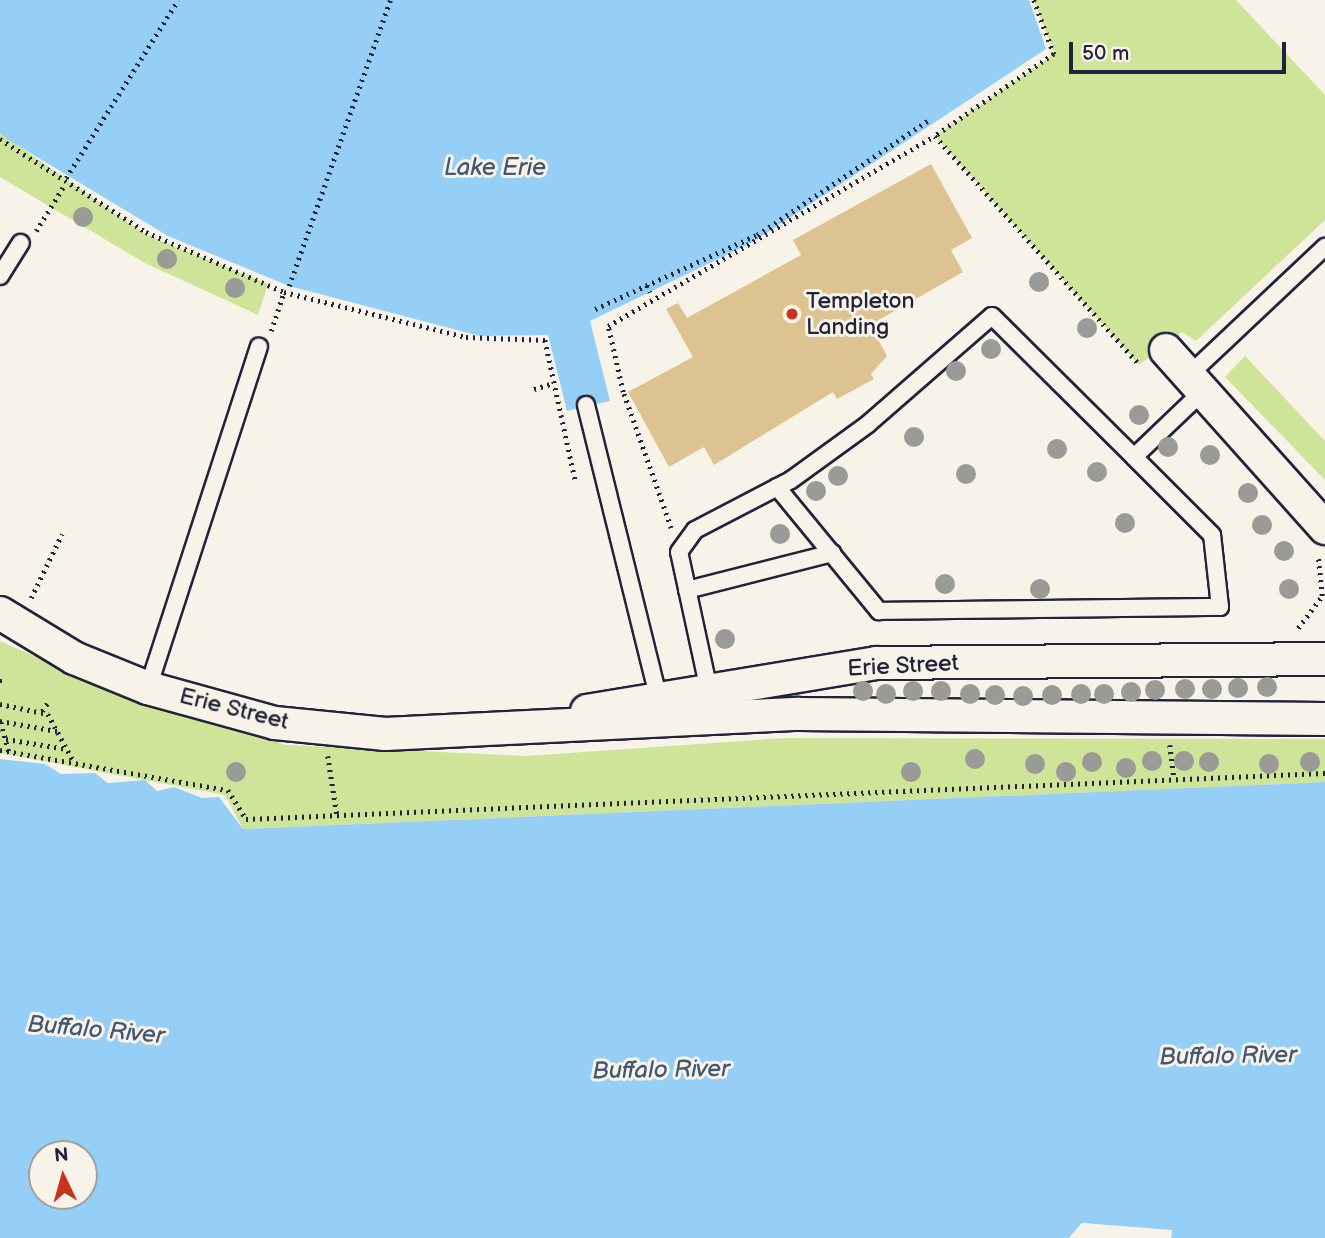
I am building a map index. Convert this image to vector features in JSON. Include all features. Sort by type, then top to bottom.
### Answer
[{"type":"street","points":[[1156,361],[1196,383],[1321,540]]},
{"type":"street","name":"Erie Street","points":[[13,610],[74,658],[148,688],[275,723],[385,734],[486,733],[662,710],[723,719],[1325,719]]},
{"type":"street","name":"Erie Street","points":[[662,710],[707,689],[876,663],[1325,659]]},
{"type":"lane","points":[[0,276],[28,239]]},
{"type":"lane","points":[[1134,457],[1196,383],[1325,247]]},
{"type":"lane","points":[[723,719],[707,689],[680,552],[695,530],[777,487],[868,424],[992,316],[1212,535],[1220,607],[879,611],[777,487]]},
{"type":"lane","points":[[148,688],[264,342]]},
{"type":"lane","points":[[586,405],[662,710]]},
{"type":"lane","points":[[687,590],[832,553]]},
{"type":"path","points":[[28,239],[178,0]]},
{"type":"path","points":[[289,286],[390,0]]},
{"type":"path","points":[[680,552],[623,392],[608,327],[934,136],[1054,54],[1034,0]]},
{"type":"path","points":[[595,309],[757,235],[927,121]]},
{"type":"path","points":[[934,136],[1156,361]]},
{"type":"path","points":[[0,139],[146,232],[284,292],[466,337],[545,340],[576,482]]},
{"type":"path","points":[[647,285],[650,292]]},
{"type":"path","points":[[264,342],[284,292]]},
{"type":"path","points":[[534,388],[554,383]]},
{"type":"path","points":[[13,610],[62,534]]},
{"type":"path","points":[[1297,629],[1322,596],[1321,540]]},
{"type":"path","points":[[42,711],[48,702]]},
{"type":"path","points":[[0,704],[42,711],[74,762]]},
{"type":"path","points":[[9,751],[0,721],[57,731]]},
{"type":"path","points":[[6,739],[66,750]]},
{"type":"path","points":[[1170,742],[1174,779]]},
{"type":"path","points":[[326,748],[337,815]]},
{"type":"path","points":[[0,750],[228,790],[246,819],[1325,773]]},
{"type":"green space","points":[[1034,0],[1236,0],[1325,95],[1325,220],[1196,341],[1182,332],[1139,365],[935,136],[1054,54]]},
{"type":"green space","points":[[0,133],[145,234],[268,284],[258,315],[145,263],[0,177]]},
{"type":"green space","points":[[1245,356],[1325,441],[1325,480],[1225,377]]},
{"type":"green space","points":[[0,641],[131,699],[287,745],[526,756],[785,738],[1325,739],[1325,782],[243,829],[225,795],[0,753]]},
{"type":"water","name":"Lake Erie","points":[[0,0],[1029,0],[1046,49],[753,242],[590,321],[610,401],[567,411],[548,335],[480,336],[289,286],[168,236],[7,139],[0,133]]},
{"type":"water","name":"Buffalo River","points":[[0,759],[45,764],[61,774],[95,773],[108,783],[145,780],[157,791],[174,787],[202,798],[219,797],[243,829],[1325,782],[1325,1238],[1171,1238],[1172,1231],[1082,1223],[1069,1238],[0,1238]]},
{"type":"pier","points":[[1082,1223],[1172,1230],[1171,1238],[1083,1227],[1069,1238]]},
{"type":"building","name":"Templeton Landing","points":[[931,164],[972,238],[951,250],[963,272],[870,325],[887,356],[871,374],[874,379],[837,399],[833,392],[714,465],[704,447],[669,467],[628,392],[693,357],[666,309],[678,303],[687,318],[801,255],[793,240]]},
{"type":"place","name":"Templeton Landing","points":[[792,314]]}]
